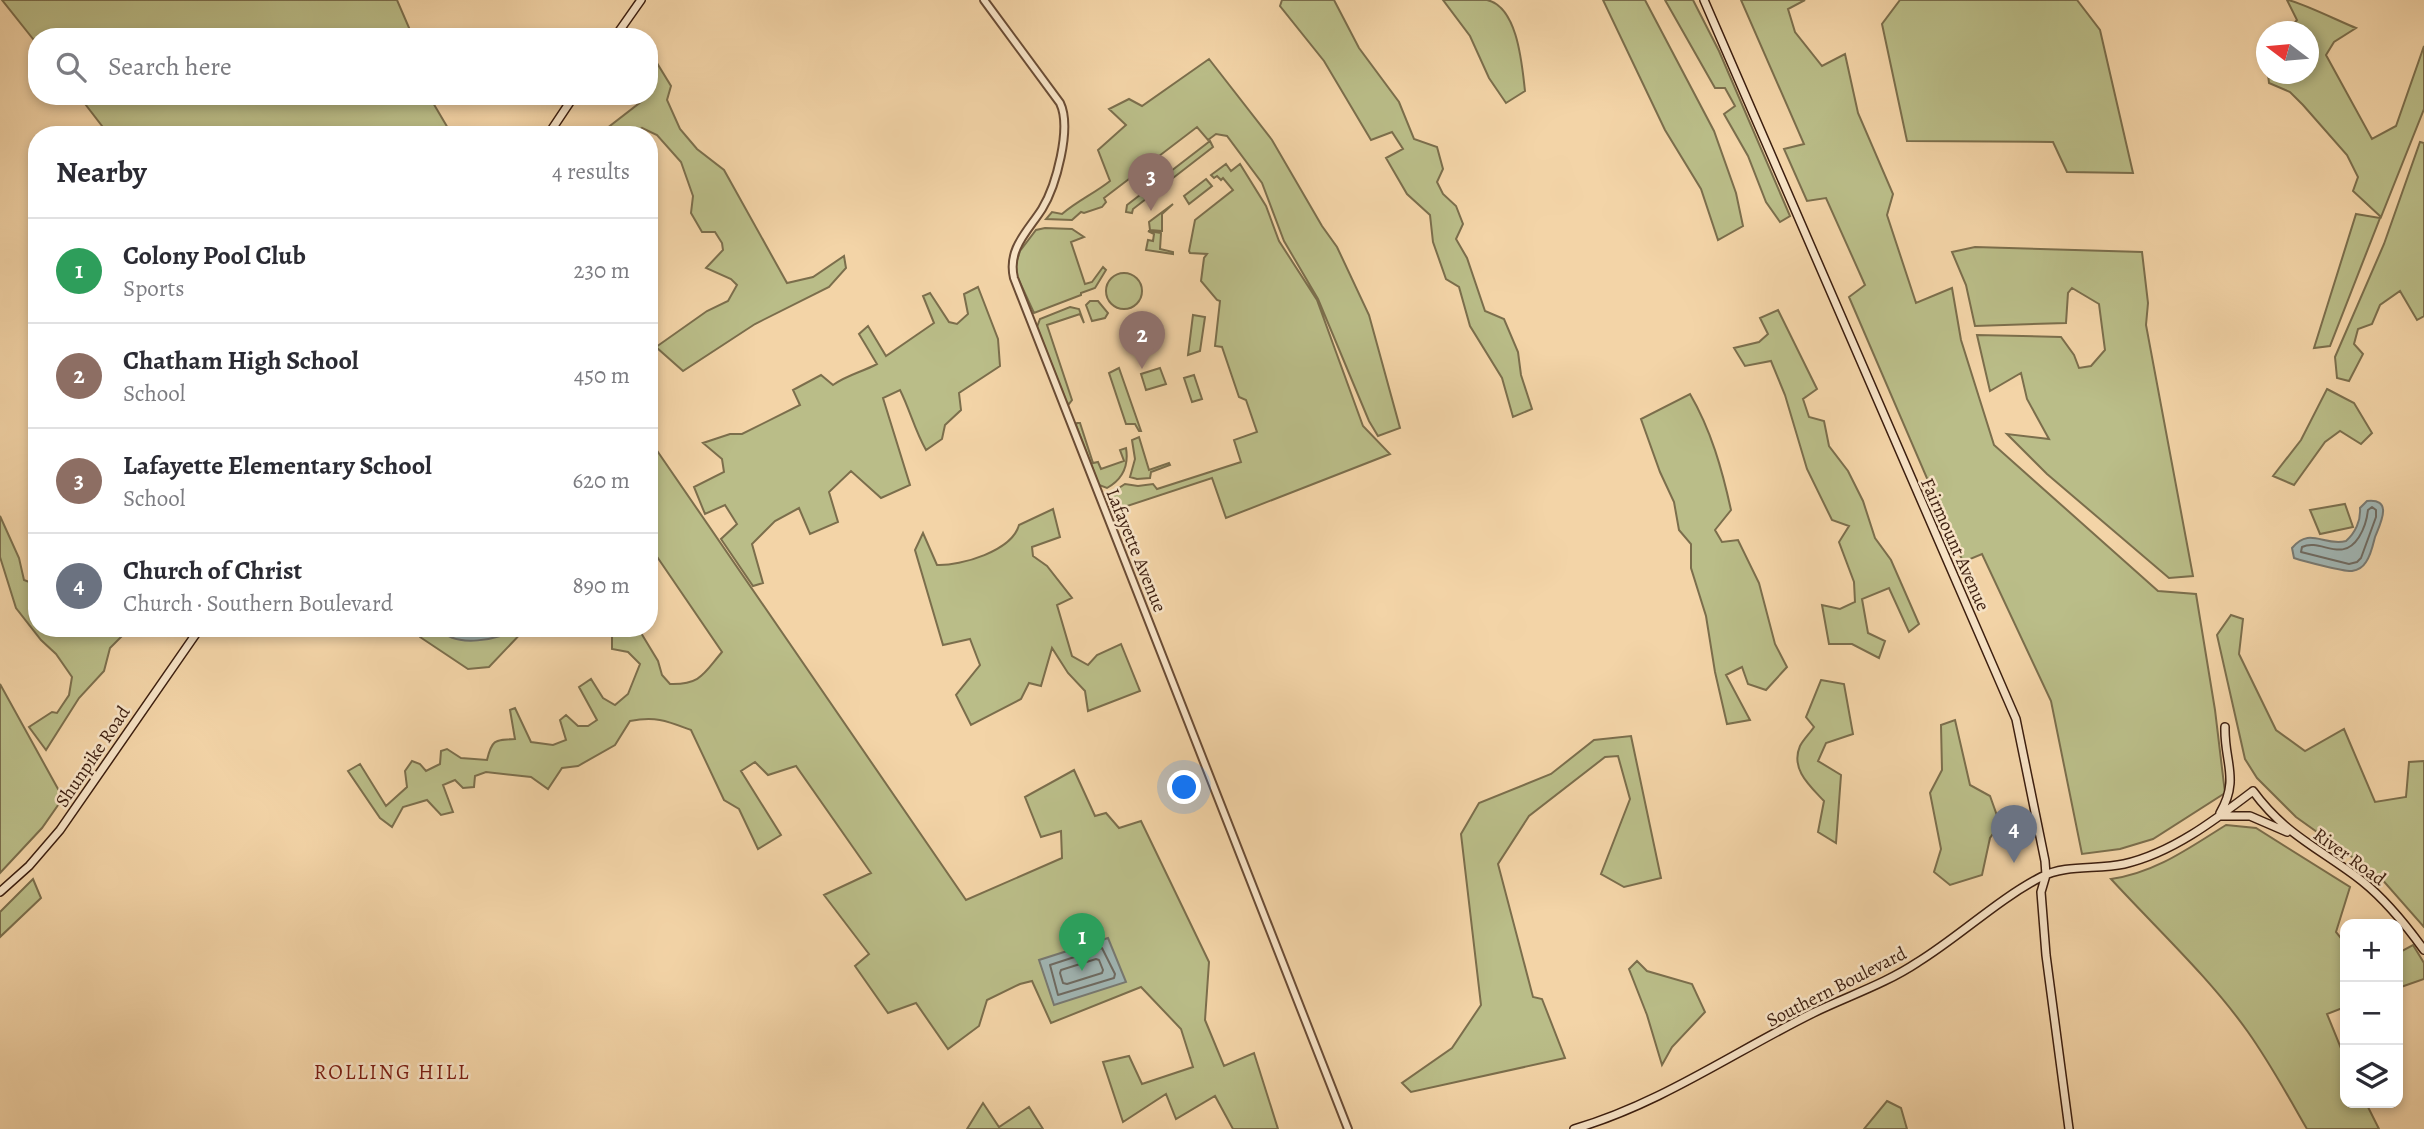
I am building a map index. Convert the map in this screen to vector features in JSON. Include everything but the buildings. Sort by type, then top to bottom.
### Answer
[{"type":"main road","points":[[621,28],[641,0]]},
{"type":"main road","name":"Fairmount Avenue","points":[[1704,0],[2016,719],[2040,830],[2046,875],[2041,892],[2046,955],[2069,1129]]},
{"type":"main road","points":[[554,126],[568,105]]},
{"type":"main road","name":"Shunpike Road","points":[[0,892],[29,866],[60,830],[194,637]]},
{"type":"main road","points":[[2225,727],[2231,788],[2218,816],[2250,816],[2297,837]]},
{"type":"main road","name":"Southern Boulevard","points":[[1574,1129],[1604,1120],[1672,1089],[1813,1013],[1901,973],[2020,890],[2046,875],[2062,870],[2108,867],[2135,861],[2173,845],[2253,791]]},
{"type":"main road","name":"River Road","points":[[2253,791],[2271,813],[2297,837],[2373,891],[2424,950]]},
{"type":"street","name":"Lafayette Avenue","points":[[984,0],[1060,103],[1066,117],[1052,187],[1041,211],[1025,231],[1015,250],[1012,264],[1014,278],[1084,464],[1165,662],[1348,1129]]},
{"type":"green space","points":[[2,0],[397,0],[409,28],[28,28],[28,33]]},
{"type":"green space","points":[[1282,0],[1334,0],[1359,48],[1399,102],[1414,139],[1437,147],[1443,169],[1437,182],[1443,194],[1456,206],[1463,224],[1456,239],[1467,258],[1485,311],[1504,319],[1518,352],[1521,375],[1532,409],[1513,417],[1502,378],[1470,326],[1459,287],[1446,279],[1433,242],[1430,215],[1407,194],[1386,158],[1403,149],[1392,132],[1371,140],[1324,61],[1280,6]]},
{"type":"green space","points":[[1443,0],[1487,0],[1506,14],[1516,38],[1525,91],[1506,103],[1489,78],[1470,36]]},
{"type":"green space","points":[[1603,0],[1645,0],[1714,131],[1736,193],[1743,226],[1718,240],[1701,189],[1665,130]]},
{"type":"green space","points":[[1665,0],[1693,0],[1719,51],[1790,216],[1780,222],[1766,202],[1748,156],[1724,114],[1735,106],[1725,88],[1715,88]]},
{"type":"green space","points":[[1741,0],[1805,0],[1788,9],[1795,32],[1822,66],[1845,54],[1858,113],[1893,194],[1887,215],[1916,303],[1952,288],[1961,340],[1994,445],[2158,591],[2196,594],[2225,793],[2153,839],[2120,849],[2082,854],[2051,701],[1982,554],[1963,562],[1849,297],[1865,285],[1826,198],[1807,201],[1784,149],[1804,144]]},
{"type":"green space","points":[[1900,0],[2077,0],[2100,30],[2133,173],[2067,172],[2053,142],[1907,141],[1882,24]]},
{"type":"green space","points":[[2287,0],[2356,28],[2334,42],[2326,55],[2372,139],[2396,126],[2424,46],[2424,109],[2381,217],[2353,191],[2358,177],[2347,155],[2290,92],[2271,84],[2319,84],[2319,21],[2297,20]]},
{"type":"green space","points":[[1209,59],[1272,140],[1337,247],[1369,315],[1400,428],[1378,436],[1369,421],[1318,299],[1284,241],[1262,183],[1227,136],[1216,134],[1208,140],[1197,127],[1104,198],[1106,202],[1102,207],[1081,212],[1072,220],[1046,219],[1052,212],[1062,214],[1110,181],[1098,150],[1126,125],[1109,109],[1129,99],[1142,106]]},
{"type":"green space","points":[[658,65],[671,86],[667,100],[680,129],[697,149],[724,170],[787,283],[813,277],[844,256],[846,268],[829,287],[755,324],[683,371],[658,349],[658,346],[707,311],[728,301],[737,285],[731,279],[706,268],[723,250],[722,243],[715,232],[702,232],[691,213],[693,196],[681,162],[658,136],[658,126],[610,126],[637,105],[658,105]]},
{"type":"green space","points":[[86,105],[434,105],[447,126],[102,126]]},
{"type":"green space","points":[[1210,141],[1213,147],[1133,209],[1132,213],[1126,212],[1127,205]]},
{"type":"green space","points":[[2420,142],[2424,143],[2424,316],[2417,320],[2400,291],[2380,305],[2372,324],[2358,329],[2354,344],[2363,354],[2349,381],[2337,378],[2335,357],[2384,244]]},
{"type":"green space","points":[[1226,164],[1231,171],[1240,164],[1266,206],[1279,241],[1317,300],[1363,426],[1390,454],[1226,518],[1212,478],[1112,511],[1108,495],[1125,484],[1153,484],[1157,489],[1241,462],[1234,440],[1257,432],[1246,400],[1239,397],[1222,347],[1215,346],[1220,301],[1201,281],[1207,254],[1189,251],[1195,220],[1233,190],[1223,178],[1221,180],[1211,175]]},
{"type":"green space","points":[[1206,179],[1212,186],[1189,204],[1184,196]]},
{"type":"green space","points":[[1173,204],[1162,214],[1162,231],[1150,230],[1149,222]]},
{"type":"green space","points":[[2356,214],[2380,218],[2330,346],[2314,348]]},
{"type":"green space","points":[[1072,229],[1084,237],[1071,242],[1085,284],[1092,282],[1103,267],[1106,270],[1095,288],[1034,313],[1015,267],[1020,251],[1036,230]]},
{"type":"green space","points":[[1148,231],[1161,233],[1160,249],[1173,254],[1146,250],[1148,240],[1153,241],[1154,234]]},
{"type":"green space","points":[[1975,247],[2142,252],[2148,303],[2146,325],[2193,576],[2169,578],[2047,474],[2007,434],[2049,439],[2027,399],[2021,373],[1990,391],[1977,335],[2061,337],[2074,355],[2079,368],[2091,366],[2105,350],[2099,304],[2072,288],[2068,293],[2066,323],[1975,326],[1966,285],[1952,252]]},
{"type":"green space","points":[[1124,273],[1137,278],[1142,291],[1137,304],[1124,309],[1111,304],[1106,291],[1111,278]]},
{"type":"green space","points":[[978,287],[998,339],[1000,366],[959,393],[961,410],[945,425],[942,439],[926,450],[900,390],[883,398],[910,485],[881,498],[851,471],[829,492],[838,522],[810,534],[799,508],[775,521],[752,544],[763,583],[753,586],[721,539],[737,524],[725,505],[705,514],[694,487],[724,472],[722,459],[703,443],[730,434],[742,434],[800,405],[793,390],[821,375],[833,385],[877,364],[859,334],[868,326],[886,356],[934,323],[923,296],[930,293],[949,322],[957,324],[968,314],[964,294]]},
{"type":"green space","points":[[1090,301],[1098,301],[1108,313],[1105,318],[1092,321],[1086,305]]},
{"type":"green space","points":[[1070,307],[1079,309],[1084,323],[1080,314],[1047,325],[1072,400],[1069,404],[1037,327],[1040,319]]},
{"type":"green space","points":[[1778,310],[1817,389],[1803,399],[1809,417],[1824,421],[1829,446],[1848,471],[1863,501],[1875,538],[1891,560],[1919,624],[1909,632],[1889,588],[1862,599],[1868,633],[1885,641],[1879,658],[1852,644],[1829,644],[1822,605],[1840,609],[1855,602],[1854,582],[1839,542],[1849,526],[1832,520],[1807,469],[1785,395],[1771,361],[1745,366],[1734,348],[1759,342],[1768,334],[1760,318]]},
{"type":"green space","points":[[1193,315],[1205,317],[1200,351],[1188,355]]},
{"type":"green space","points":[[1119,368],[1141,431],[1135,424],[1126,424],[1109,373]]},
{"type":"green space","points":[[1160,368],[1166,384],[1146,390],[1141,374]]},
{"type":"green space","points":[[1194,375],[1202,399],[1192,402],[1184,378]]},
{"type":"green space","points":[[2327,389],[2354,403],[2372,433],[2361,444],[2340,431],[2325,442],[2294,485],[2273,476],[2301,440]]},
{"type":"green space","points":[[1690,394],[1715,450],[1731,510],[1715,530],[1722,542],[1738,540],[1759,583],[1775,644],[1787,667],[1766,690],[1748,684],[1742,667],[1726,675],[1750,720],[1727,724],[1706,616],[1691,568],[1691,544],[1679,530],[1674,502],[1641,419]]},
{"type":"green space","points":[[1077,423],[1080,423],[1093,463],[1098,462],[1101,469],[1124,461],[1120,450],[1126,448],[1127,461],[1124,471],[1107,488],[1099,485]]},
{"type":"green space","points":[[1139,437],[1149,470],[1169,463],[1170,465],[1151,472],[1150,478],[1130,477],[1135,459],[1132,440]]},
{"type":"green space","points":[[658,452],[966,900],[1062,858],[1061,831],[1041,837],[1025,797],[1074,770],[1095,816],[1106,813],[1119,828],[1141,821],[1209,962],[1205,1020],[1224,1066],[1254,1053],[1278,1129],[1233,1129],[1215,1096],[1176,1119],[1166,1094],[1123,1122],[1103,1062],[1129,1056],[1142,1084],[1193,1067],[1181,1029],[1141,987],[1051,1023],[1032,981],[1020,984],[987,1000],[979,1026],[948,1049],[916,1003],[888,1013],[855,966],[869,954],[824,895],[871,873],[796,766],[768,775],[755,762],[741,771],[781,835],[758,849],[739,809],[724,800],[691,730],[661,720],[630,721],[615,745],[578,766],[562,768],[548,789],[531,777],[486,772],[475,776],[474,787],[463,788],[455,780],[443,785],[453,812],[441,815],[427,800],[403,807],[392,827],[380,818],[348,771],[360,764],[386,806],[407,787],[405,771],[412,761],[420,764],[426,771],[440,764],[441,751],[447,749],[461,758],[487,760],[495,742],[515,739],[510,710],[515,708],[531,742],[553,745],[566,740],[560,720],[566,715],[578,726],[588,726],[597,720],[579,687],[591,679],[603,698],[615,705],[628,694],[640,664],[628,652],[612,649],[612,637],[643,637],[658,661],[662,675],[670,684],[695,680],[706,672],[722,652],[658,558]]},
{"type":"green space","points":[[2345,504],[2353,527],[2320,534],[2310,510]]},
{"type":"green space","points":[[1053,509],[1060,537],[1032,547],[1033,556],[1047,566],[1072,598],[1057,605],[1072,656],[1088,665],[1097,655],[1121,644],[1140,691],[1088,711],[1085,691],[1068,673],[1052,648],[1041,686],[1029,683],[1021,699],[971,725],[956,695],[980,665],[970,639],[943,645],[915,550],[923,533],[937,565],[972,560],[1007,542],[1019,525]]},
{"type":"green space","points":[[0,516],[19,558],[24,580],[28,582],[28,623],[16,608],[0,557]]},
{"type":"green space","points":[[2231,615],[2243,619],[2239,654],[2276,730],[2305,751],[2344,729],[2375,802],[2406,797],[2409,762],[2424,761],[2424,927],[2380,877],[2296,817],[2257,778],[2245,759],[2217,635]]},
{"type":"green space","points":[[39,637],[121,637],[110,648],[104,671],[79,698],[46,750],[29,727],[52,712],[57,713],[69,695],[72,677],[56,654]]},
{"type":"green space","points":[[420,637],[517,637],[489,667],[468,669]]},
{"type":"green space","points":[[1821,680],[1844,684],[1853,734],[1826,743],[1818,761],[1841,775],[1836,843],[1818,832],[1824,801],[1803,776],[1798,762],[1800,746],[1814,727],[1806,717]]},
{"type":"green space","points":[[0,684],[63,798],[42,828],[0,873]]},
{"type":"green space","points":[[1955,720],[1970,785],[1990,796],[2000,824],[1990,838],[1982,875],[1950,885],[1934,872],[1941,849],[1930,793],[1942,770],[1941,725]]},
{"type":"green space","points":[[1631,736],[1661,878],[1624,887],[1601,874],[1630,799],[1618,756],[1605,757],[1529,816],[1498,864],[1533,997],[1542,999],[1565,1058],[1411,1092],[1402,1083],[1452,1048],[1481,1005],[1461,834],[1479,803],[1551,774],[1594,740]]},
{"type":"green space","points":[[2226,825],[2256,828],[2350,887],[2336,932],[2340,937],[2340,1009],[2327,1014],[2340,1046],[2340,1108],[2368,1108],[2379,1129],[2307,1129],[2264,1056],[2233,1012],[2111,879],[2142,871],[2185,851]]},
{"type":"green space","points":[[33,879],[41,898],[0,937],[0,912]]},
{"type":"green space","points":[[2413,945],[2424,963],[2424,979],[2403,986],[2403,982],[2403,950]]},
{"type":"green space","points":[[1637,961],[1647,971],[1692,984],[1705,1012],[1672,1047],[1662,1065],[1629,969]]},
{"type":"green space","points":[[1887,1101],[1901,1108],[1907,1129],[1864,1129]]},
{"type":"green space","points":[[983,1103],[999,1127],[1029,1107],[1043,1129],[967,1129]]},
{"type":"water","points":[[2367,501],[2380,504],[2383,513],[2371,553],[2362,567],[2348,571],[2294,558],[2292,548],[2305,538],[2346,541],[2357,526],[2360,508]]},
{"type":"water","points":[[451,637],[496,637],[478,640]]},
{"type":"water","points":[[1108,938],[1126,982],[1054,1005],[1039,960]]},
{"type":"place","name":"Lafayette Elementary School","points":[[1151,211]]},
{"type":"place","name":"Chatham High School","points":[[1142,369]]},
{"type":"place","name":"Church of Christ","points":[[2014,863]]},
{"type":"place","name":"Colony Pool Club","points":[[1082,971]]},
{"type":"district","name":"ROLLING HILL","points":[[392,1072]]}]
